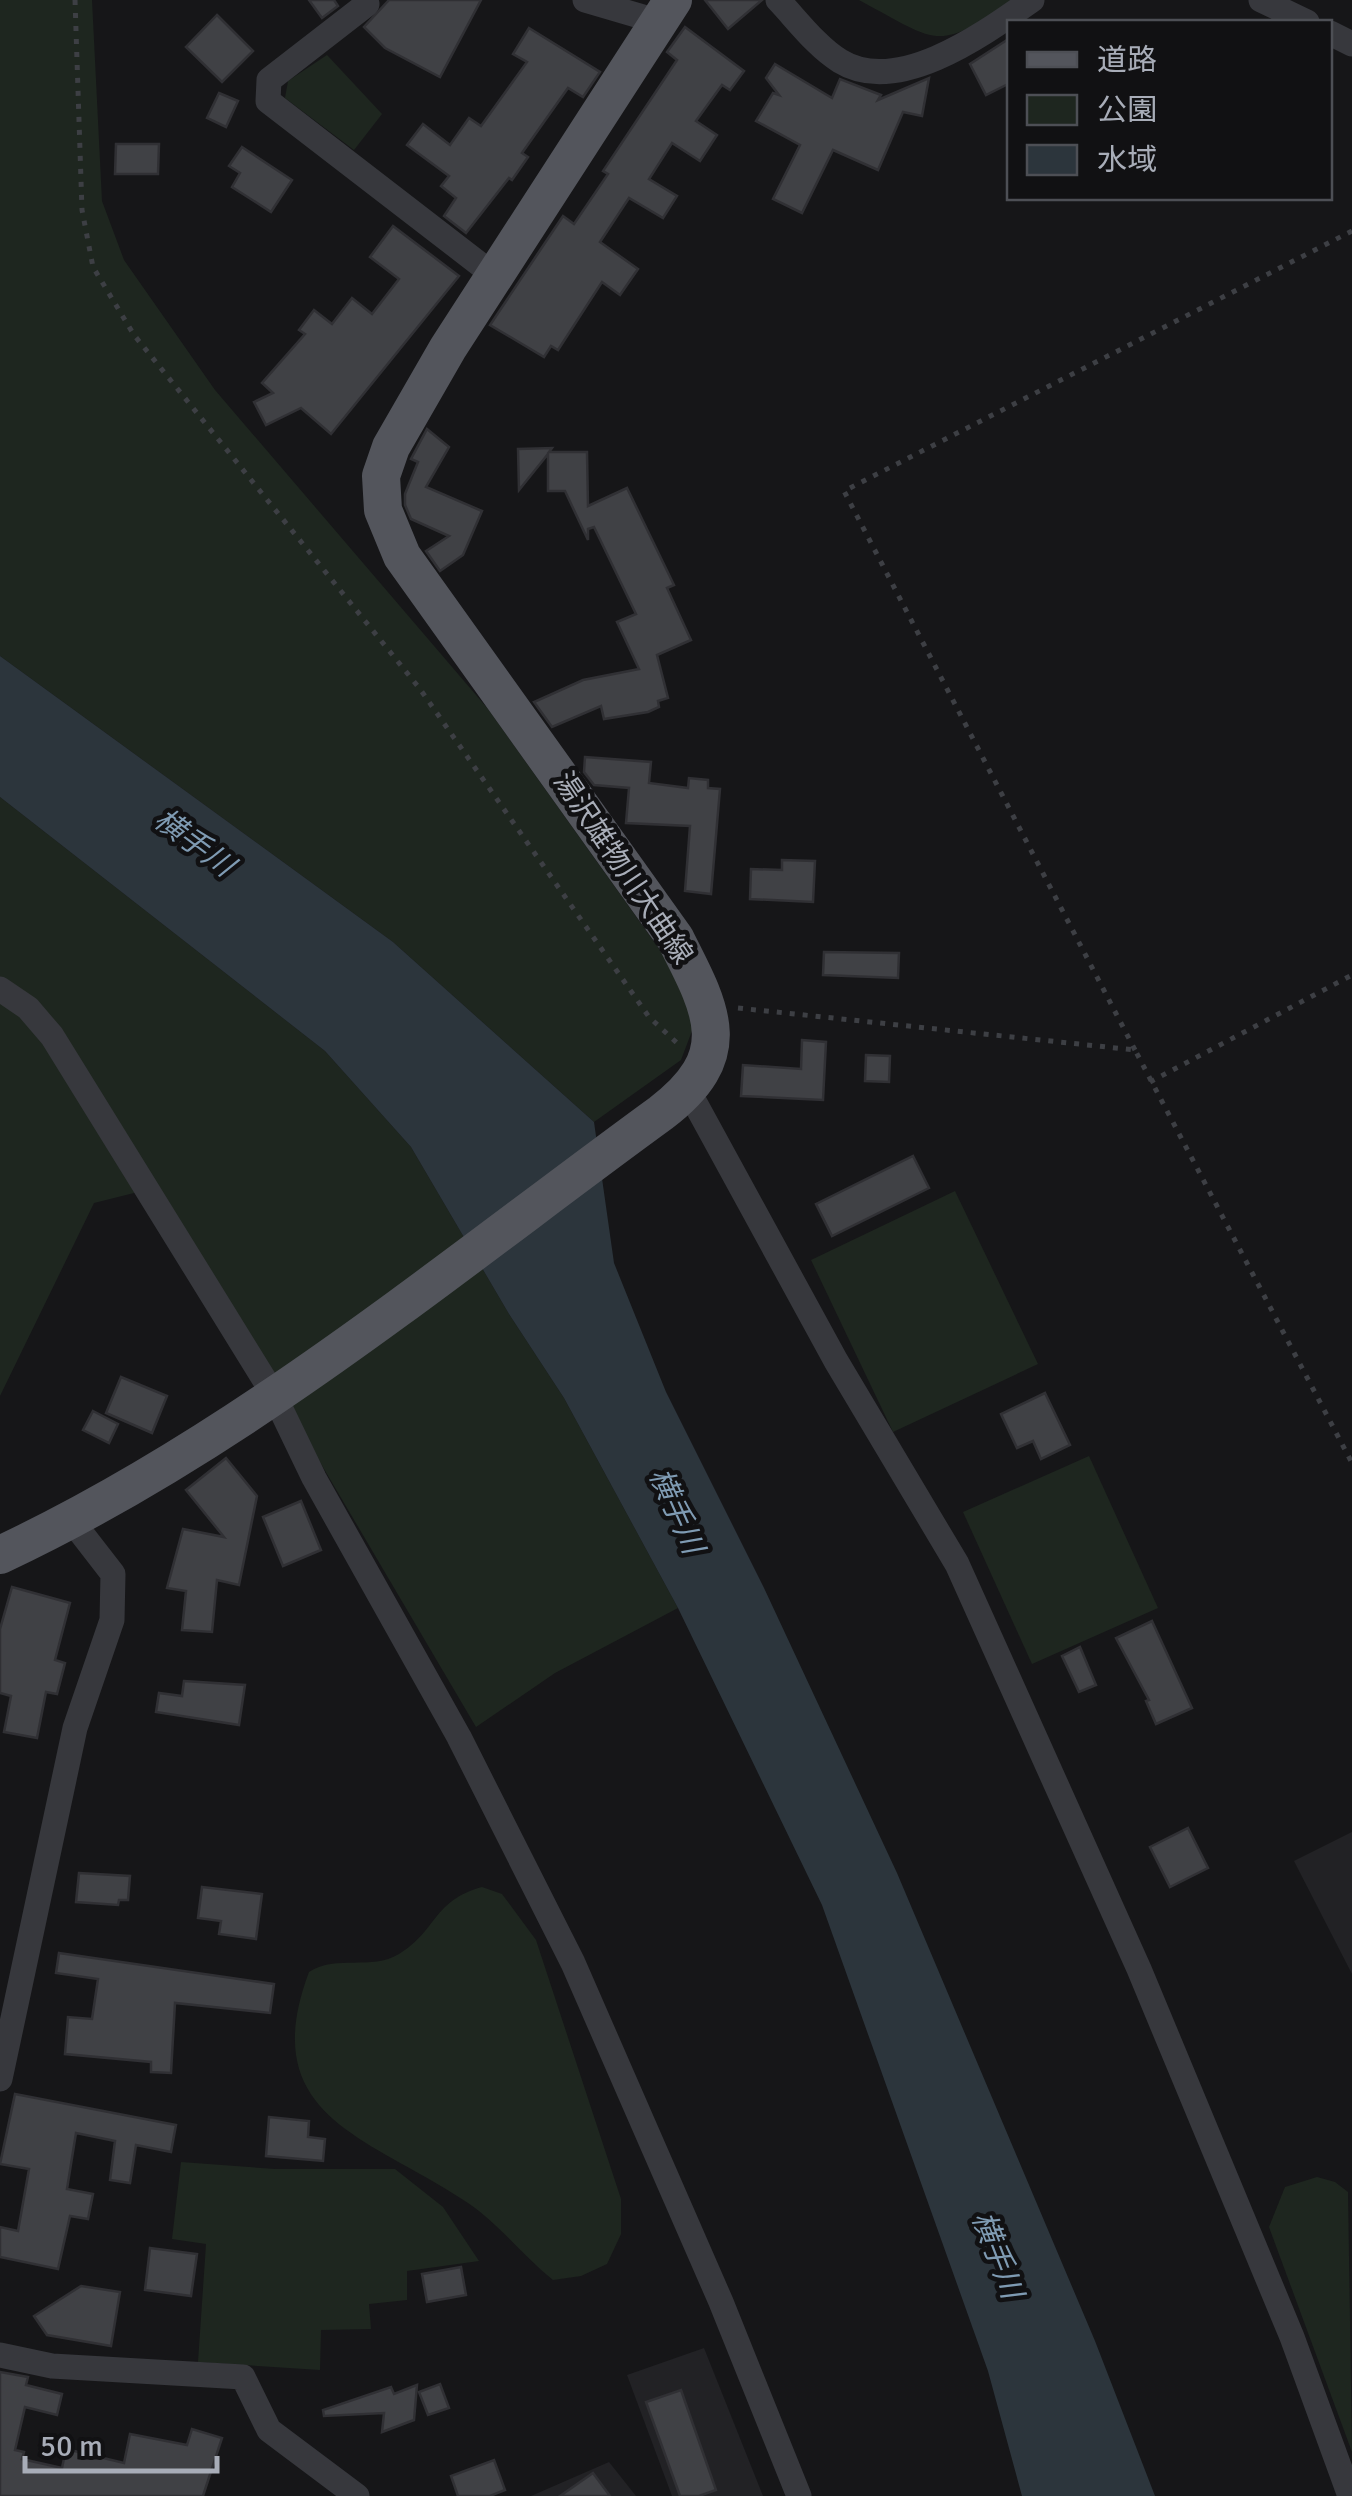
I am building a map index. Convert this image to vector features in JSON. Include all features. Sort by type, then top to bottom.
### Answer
[{"type":"main road","name":"湯沢雄物川大曲線","points":[[667,11],[495,276],[390,447],[380,476],[383,510],[402,556],[665,924],[710,1005]]},
{"type":"main road","points":[[0,1555],[72,1522],[277,1393],[685,1091],[712,1040],[710,1005]]},
{"type":"street","points":[[584,0],[667,11]]},
{"type":"street","points":[[778,0],[838,60],[878,73],[914,66],[972,42],[1032,0]]},
{"type":"street","points":[[1261,0],[1303,20]]},
{"type":"street","points":[[367,4],[270,80],[268,101],[495,276]]},
{"type":"street","points":[[0,989],[28,1008],[52,1036],[277,1393],[314,1478],[459,1737],[573,1963],[706,2266],[799,2496]]},
{"type":"street","points":[[685,1091],[836,1361],[958,1564],[1139,1969],[1292,2337],[1350,2496]]},
{"type":"street","points":[[0,2079],[75,1728],[112,1620],[113,1574],[72,1522]]},
{"type":"street","points":[[0,2355],[52,2366],[243,2377],[270,2430],[356,2496]]},
{"type":"path","points":[[75,0],[82,210],[93,268],[134,335],[420,688],[649,1018],[685,1091]]},
{"type":"path","points":[[1352,231],[844,491],[1352,1463]]},
{"type":"path","points":[[1150,1082],[1352,975]]},
{"type":"path","points":[[710,1005],[1135,1050]]},
{"type":"shaded area","points":[[1352,1832],[1352,1974],[1294,1861]]},
{"type":"shaded area","points":[[704,2348],[763,2496],[672,2496],[627,2375]]},
{"type":"shaded area","points":[[609,2462],[636,2496],[531,2496]]},
{"type":"green space","points":[[0,0],[92,0],[102,201],[124,260],[215,390],[488,709],[667,960],[695,1023],[681,1060],[594,1122],[393,942],[0,656]]},
{"type":"green space","points":[[859,0],[1015,0],[968,28],[938,36],[907,26]]},
{"type":"green space","points":[[327,55],[382,114],[354,150],[285,98],[288,81]]},
{"type":"green space","points":[[0,797],[325,1051],[411,1147],[509,1314],[564,1398],[678,1608],[555,1673],[476,1727],[158,1187],[94,1203],[0,1396]]},
{"type":"green space","points":[[955,1191],[1038,1364],[893,1432],[811,1260]]},
{"type":"green space","points":[[1089,1456],[1158,1608],[1032,1664],[963,1512]]},
{"type":"green space","points":[[482,1887],[502,1894],[536,1940],[621,2199],[621,2234],[607,2264],[581,2276],[553,2280],[468,2203],[332,2118],[310,2092],[297,2060],[296,2021],[309,1972],[331,1964],[377,1961],[399,1954],[453,1900]]},
{"type":"green space","points":[[181,2162],[275,2169],[395,2169],[443,2207],[479,2261],[407,2271],[407,2300],[369,2304],[371,2329],[321,2330],[320,2370],[198,2362],[206,2244],[172,2239]]},
{"type":"green space","points":[[1317,2177],[1335,2182],[1348,2192],[1352,2452],[1269,2227],[1285,2187]]},
{"type":"water","name":"横手川","points":[[0,656],[393,942],[594,1122],[614,1263],[666,1392],[764,1588],[897,1873],[1095,2341],[1155,2496],[1022,2496],[988,2371],[822,1905],[678,1608],[564,1398],[509,1314],[411,1147],[325,1051],[0,797]]},
{"type":"building","points":[[309,0],[334,0],[338,6],[322,18]]},
{"type":"building","points":[[389,0],[481,0],[440,77],[385,48],[364,27]]},
{"type":"building","points":[[705,0],[762,0],[728,29]]},
{"type":"building","points":[[217,15],[253,51],[222,82],[186,47]]},
{"type":"building","points":[[685,27],[744,71],[730,90],[722,85],[696,121],[717,135],[700,161],[672,143],[649,179],[677,196],[663,218],[629,198],[600,242],[638,269],[620,295],[602,282],[558,350],[551,346],[544,357],[490,325],[563,216],[574,224],[608,174],[603,171],[677,60],[667,52]]},
{"type":"building","points":[[529,28],[600,72],[583,97],[568,88],[522,153],[528,157],[512,180],[509,178],[466,233],[444,216],[456,198],[441,186],[449,176],[407,145],[423,124],[450,145],[469,118],[481,126],[527,62],[513,54]]},
{"type":"building","points":[[1007,40],[1007,84],[986,95],[970,64]]},
{"type":"building","points":[[775,64],[832,98],[840,79],[881,95],[878,100],[929,78],[922,116],[903,112],[878,170],[833,150],[802,213],[773,199],[800,145],[756,121],[773,93],[779,95],[766,78]]},
{"type":"building","points":[[219,93],[238,101],[226,127],[207,118]]},
{"type":"building","points":[[116,144],[159,144],[158,174],[115,174]]},
{"type":"building","points":[[242,147],[292,180],[271,212],[232,187],[240,173],[229,166]]},
{"type":"building","points":[[393,226],[459,276],[331,434],[301,408],[266,425],[254,402],[273,393],[262,383],[305,334],[299,330],[314,310],[332,324],[352,298],[372,314],[399,279],[370,257]]},
{"type":"building","points":[[427,429],[449,447],[426,487],[482,511],[463,555],[440,571],[426,551],[449,536],[411,519],[405,505],[405,494],[418,462],[411,459]]},
{"type":"building","points":[[552,448],[549,452],[587,452],[588,506],[627,488],[674,585],[667,588],[691,640],[657,655],[668,698],[658,701],[659,707],[648,712],[604,719],[601,706],[552,727],[534,702],[583,680],[639,669],[617,622],[636,614],[594,527],[588,529],[588,540],[565,491],[548,491],[548,454],[519,490],[518,449]]},
{"type":"building","points":[[585,757],[651,762],[649,783],[688,788],[689,778],[708,780],[708,788],[720,789],[711,894],[685,891],[690,826],[626,823],[629,788],[594,785],[584,772]]},
{"type":"building","points":[[782,860],[815,861],[813,902],[750,899],[751,869],[782,870]]},
{"type":"building","points":[[824,952],[899,953],[898,978],[823,975]]},
{"type":"building","points":[[802,1040],[826,1042],[823,1100],[741,1096],[743,1065],[801,1069]]},
{"type":"building","points":[[866,1055],[890,1056],[889,1082],[865,1081]]},
{"type":"building","points":[[913,1156],[929,1188],[832,1236],[816,1204]]},
{"type":"building","points":[[121,1377],[167,1396],[152,1433],[106,1413]]},
{"type":"building","points":[[1045,1393],[1070,1445],[1041,1459],[1033,1441],[1017,1448],[1001,1414]]},
{"type":"building","points":[[93,1411],[118,1424],[109,1443],[83,1430]]},
{"type":"building","points":[[226,1458],[257,1496],[239,1585],[217,1580],[212,1632],[182,1630],[186,1591],[167,1588],[183,1529],[224,1537],[186,1490]]},
{"type":"building","points":[[301,1501],[321,1550],[283,1566],[263,1517]]},
{"type":"building","points":[[12,1587],[70,1603],[55,1660],[65,1663],[57,1694],[46,1692],[37,1738],[4,1732],[11,1696],[0,1693],[0,1629]]},
{"type":"building","points":[[1152,1621],[1192,1708],[1156,1724],[1146,1701],[1149,1700],[1116,1638]]},
{"type":"building","points":[[1080,1647],[1096,1685],[1079,1692],[1062,1656]]},
{"type":"building","points":[[184,1681],[245,1685],[239,1725],[156,1712],[159,1693],[182,1696]]},
{"type":"building","points":[[1188,1828],[1208,1868],[1170,1887],[1150,1847]]},
{"type":"building","points":[[79,1873],[130,1876],[128,1900],[119,1900],[118,1905],[76,1902]]},
{"type":"building","points":[[202,1887],[262,1894],[256,1939],[219,1934],[221,1921],[198,1918]]},
{"type":"building","points":[[59,1953],[274,1984],[270,2013],[175,2003],[171,2073],[151,2072],[151,2062],[65,2054],[68,2017],[92,2019],[98,1979],[56,1973]]},
{"type":"building","points":[[15,2094],[176,2125],[171,2152],[136,2145],[130,2183],[110,2180],[115,2141],[76,2133],[67,2189],[93,2194],[88,2219],[70,2216],[58,2269],[0,2257],[0,2227],[18,2231],[29,2169],[0,2164]]},
{"type":"building","points":[[269,2117],[309,2121],[308,2137],[325,2139],[323,2161],[266,2156]]},
{"type":"building","points":[[150,2248],[197,2254],[191,2296],[145,2290]]},
{"type":"building","points":[[461,2267],[466,2295],[427,2302],[422,2274]]},
{"type":"building","points":[[81,2286],[120,2292],[111,2346],[47,2335],[34,2316]]},
{"type":"building","points":[[0,2372],[28,2377],[26,2385],[62,2394],[57,2415],[25,2407],[15,2450],[24,2452],[22,2459],[62,2468],[66,2449],[124,2463],[130,2434],[187,2445],[192,2429],[222,2438],[203,2496],[0,2496]]},
{"type":"building","points":[[440,2384],[449,2408],[428,2415],[419,2392]]},
{"type":"building","points":[[417,2385],[414,2420],[382,2432],[384,2413],[324,2416],[323,2410],[391,2387],[394,2394]]},
{"type":"building","points":[[681,2390],[716,2490],[699,2496],[680,2496],[646,2402]]},
{"type":"building","points":[[494,2460],[505,2490],[490,2496],[458,2496],[451,2476]]},
{"type":"building","points":[[593,2473],[610,2496],[560,2496]]}]
